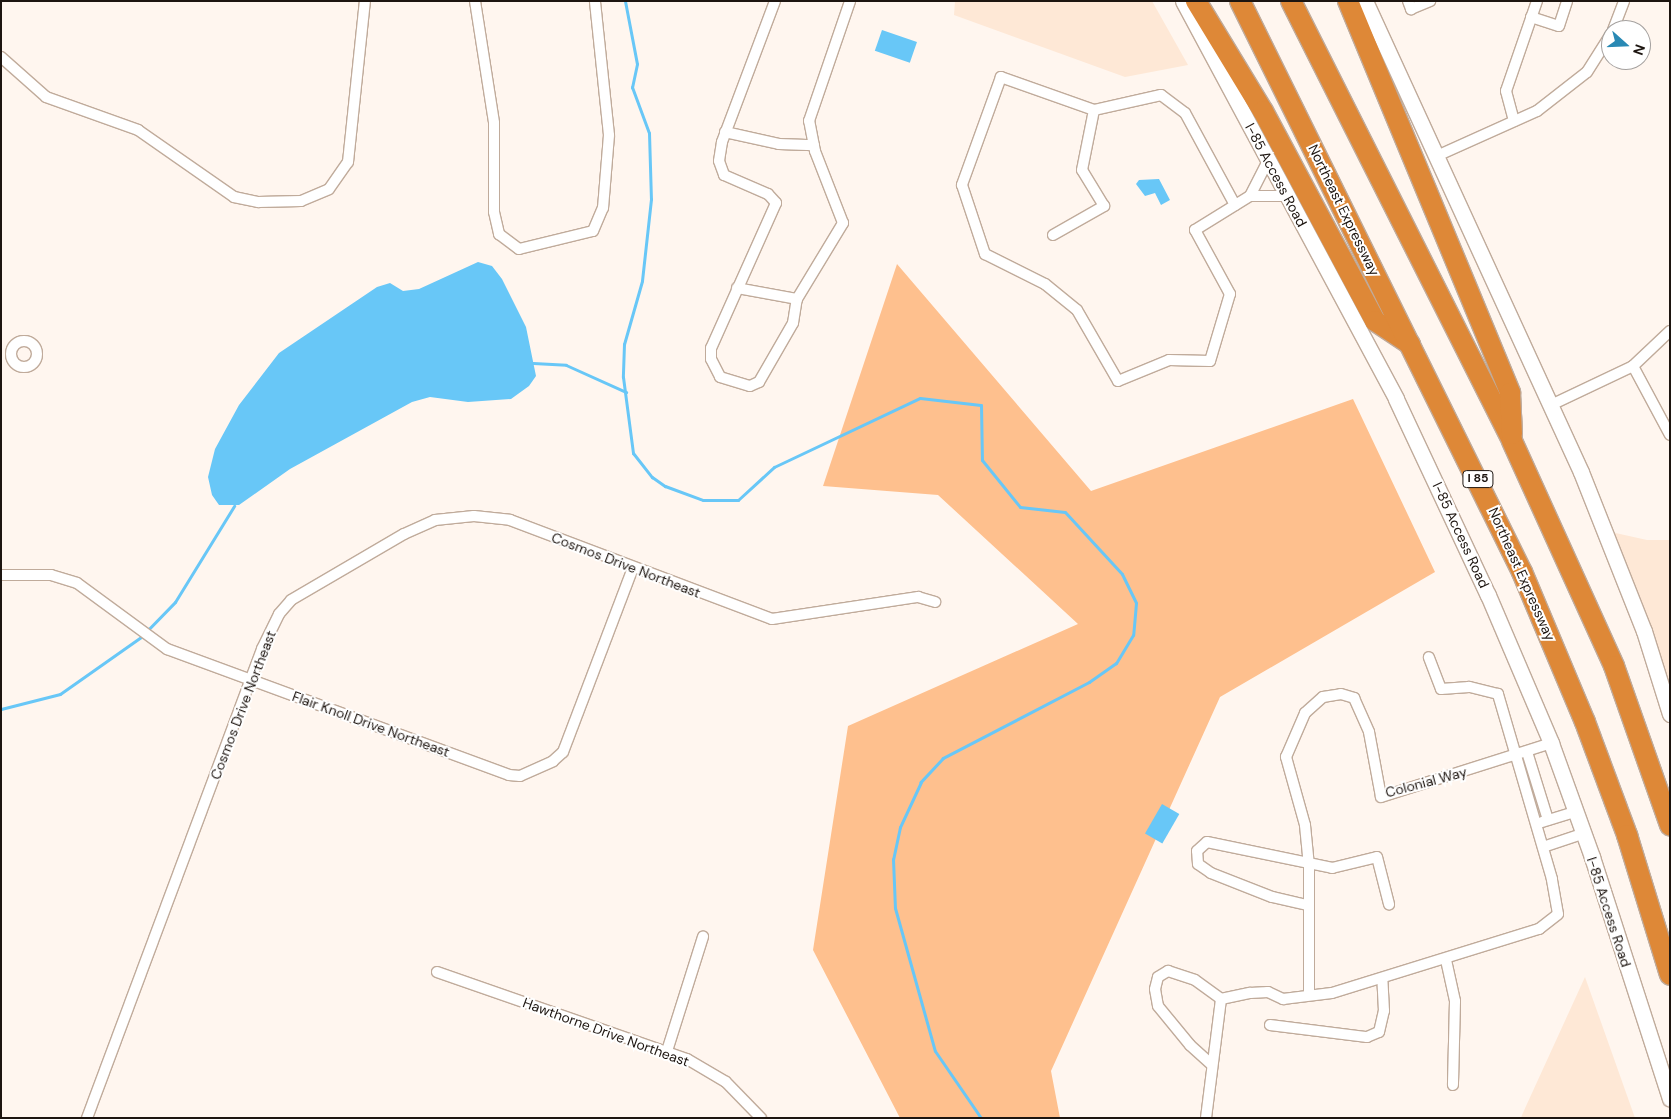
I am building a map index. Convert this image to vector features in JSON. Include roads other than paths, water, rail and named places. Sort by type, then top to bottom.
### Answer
[{"type":"highway","points":[[1196,1],[1263,110],[1375,321],[1412,345]]},
{"type":"highway","name":"Northeast Expressway","points":[[1240,1],[1490,501],[1568,679],[1627,835],[1670,975]]},
{"type":"highway","points":[[1291,1],[1512,440],[1614,666],[1670,825]]},
{"type":"highway","points":[[1348,1],[1510,393],[1512,440]]},
{"type":"main road","name":"I-85 Access Road","points":[[1183,1],[1396,399],[1484,587],[1551,743],[1670,1099]]},
{"type":"main road","points":[[1365,1],[1438,155],[1551,405],[1612,547],[1670,714]]},
{"type":"street","points":[[1,56],[46,97],[138,130],[234,197],[258,202],[301,201],[329,189],[348,162],[366,1]]},
{"type":"street","points":[[475,1],[494,123],[494,212],[499,234],[519,249],[593,231],[603,208],[609,135],[595,1]]},
{"type":"street","points":[[774,1],[725,132],[719,161],[724,175],[768,194],[776,203],[710,348],[711,359],[720,376],[750,386],[759,382],[793,323],[797,299],[843,222],[814,145],[808,121],[850,1]]},
{"type":"street","points":[[1408,1],[1411,9],[1430,1]]},
{"type":"street","points":[[1514,121],[1506,91],[1537,1]]},
{"type":"street","points":[[1531,17],[1559,26],[1567,1]]},
{"type":"street","points":[[1617,20],[1624,1]]},
{"type":"street","points":[[1438,155],[1537,111],[1587,72],[1601,50]]},
{"type":"street","points":[[1235,205],[1185,113],[1161,95],[1094,110],[1001,78],[962,184],[985,254],[1045,284],[1077,310],[1118,381],[1168,360],[1210,361],[1230,294],[1195,230],[1250,196],[1288,196]]},
{"type":"street","points":[[1053,234],[1104,206],[1082,170],[1094,110]]},
{"type":"street","points":[[725,132],[779,144],[814,145]]},
{"type":"street","points":[[1250,196],[1268,161]]},
{"type":"street","points":[[737,288],[797,299]]},
{"type":"street","points":[[1551,405],[1632,366],[1670,331]]},
{"type":"street","points":[[1632,366],[1670,435]]},
{"type":"street","name":"Cosmos Drive Northeast","points":[[87,1118],[253,680],[270,630],[292,600],[435,520],[474,516],[510,520],[772,619],[918,597],[935,602]]},
{"type":"street","name":"Flair Knoll Drive Northeast","points":[[1,575],[51,575],[77,583],[167,649],[509,775],[531,773],[563,752],[633,568]]},
{"type":"street","points":[[1211,1064],[1190,1045],[1158,1006],[1155,989],[1158,977],[1168,971],[1195,980],[1221,999],[1250,992],[1268,992],[1283,999],[1309,994],[1332,993],[1446,960],[1539,929],[1558,914],[1543,847],[1498,694],[1469,687],[1442,689],[1429,657]]},
{"type":"street","name":"Colonial Way","points":[[1309,994],[1309,866],[1305,825],[1286,757],[1305,713],[1323,697],[1341,694],[1354,698],[1360,708],[1381,797],[1516,756],[1551,743]]},
{"type":"street","points":[[1527,752],[1548,820]]},
{"type":"street","points":[[1536,824],[1575,812]]},
{"type":"street","points":[[1543,847],[1582,834]]},
{"type":"street","points":[[1308,905],[1272,897],[1211,873],[1198,864],[1197,851],[1207,842],[1309,866],[1332,868],[1376,857],[1389,904]]},
{"type":"street","points":[[666,1051],[703,937]]},
{"type":"street","points":[[1446,960],[1455,1001],[1453,1085]]},
{"type":"street","name":"Hawthorne Drive Northeast","points":[[437,972],[666,1051],[726,1082],[760,1118]]},
{"type":"street","points":[[1270,1025],[1367,1037],[1379,1032],[1384,1011],[1382,978]]},
{"type":"street","points":[[1206,1118],[1211,1064],[1221,999]]},
{"type":"water","points":[[882,30],[917,42],[910,63],[875,51]]},
{"type":"water","points":[[1159,179],[1170,200],[1161,205],[1155,193],[1145,196],[1136,184],[1139,180]]},
{"type":"water","points":[[478,262],[492,266],[502,279],[526,327],[536,376],[529,386],[511,399],[468,402],[430,397],[412,402],[290,469],[239,505],[219,505],[212,495],[208,477],[215,449],[239,405],[279,353],[377,287],[390,283],[403,291],[419,289]]},
{"type":"water","points":[[1162,804],[1179,814],[1162,843],[1145,833]]},
{"type":"waterway","points":[[625,1],[637,64],[632,87],[649,133],[651,199],[642,281],[624,344],[623,377],[633,453],[652,477],[665,486],[703,500],[738,500],[774,467],[920,398],[981,405],[982,460],[1020,507],[1065,512],[1122,574],[1136,603],[1133,635],[1116,663],[1089,682],[943,758],[921,782],[900,827],[893,859],[895,908],[935,1051],[981,1118]]},
{"type":"waterway","points":[[533,363],[566,365],[626,392]]},
{"type":"waterway","points":[[1,709],[60,694],[141,637],[175,602],[234,506]]}]
